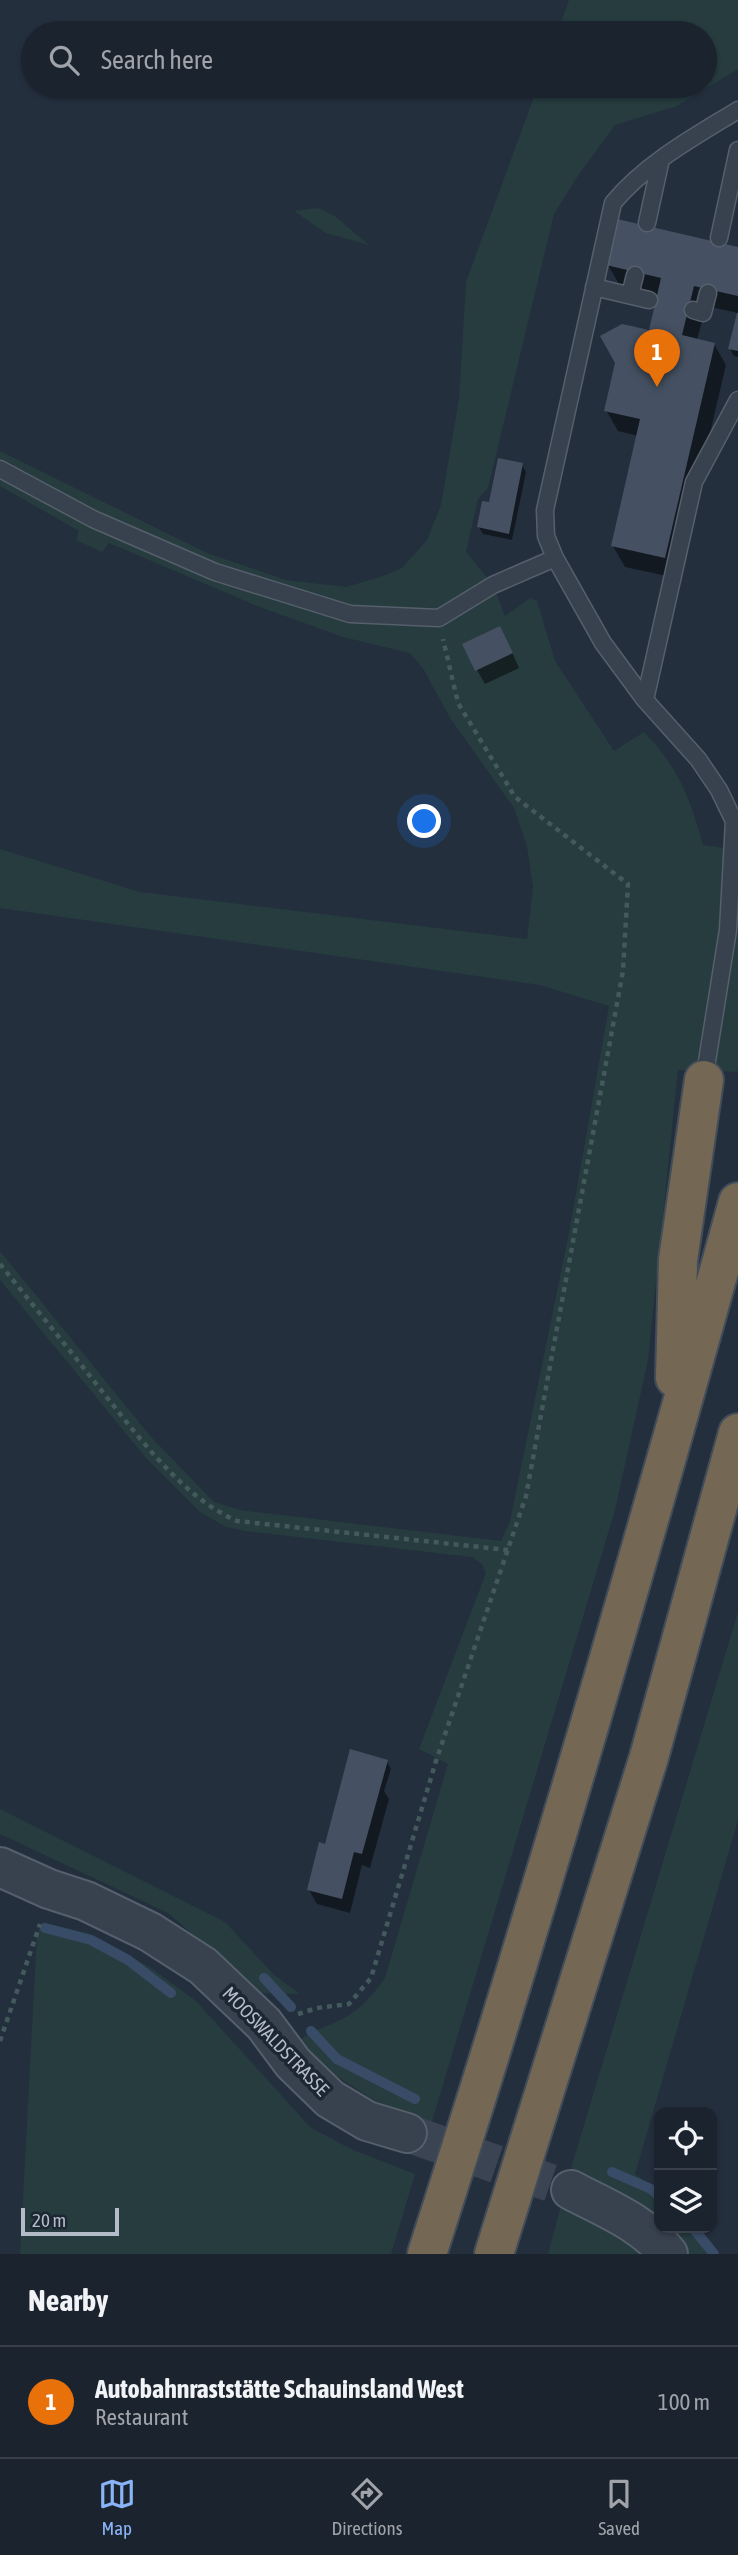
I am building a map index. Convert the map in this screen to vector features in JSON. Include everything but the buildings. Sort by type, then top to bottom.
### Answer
[{"type":"highway","points":[[674,1436],[678,1261],[704,1080]]},
{"type":"highway","points":[[427,2254],[510,1996],[674,1436],[738,1202]]},
{"type":"highway","points":[[494,2254],[649,1757],[738,1433]]},
{"type":"street","name":"MOOSWALDSTRASSE","points":[[0,1867],[49,1889],[86,1901],[150,1932],[203,1966],[264,2024],[293,2063],[330,2099],[367,2121],[407,2133]]},
{"type":"street","points":[[571,2190],[618,2214],[656,2238],[668,2254]]},
{"type":"lane","points":[[734,821],[719,790],[698,759],[645,700],[603,643],[555,558],[546,536],[545,510],[613,203],[626,187],[661,159],[738,110]]},
{"type":"lane","points":[[719,238],[738,150]]},
{"type":"lane","points":[[647,223],[661,159]]},
{"type":"lane","points":[[630,295],[635,275]]},
{"type":"lane","points":[[594,287],[649,300]]},
{"type":"lane","points":[[693,310],[704,313],[708,293]]},
{"type":"lane","points":[[645,700],[694,482],[738,400]]},
{"type":"lane","points":[[0,469],[93,519],[215,572],[350,614],[439,618],[493,585],[555,558]]},
{"type":"lane","points":[[704,1080],[728,930],[734,821],[738,803]]},
{"type":"path","points":[[264,2024],[317,2008],[349,2004],[371,1978],[436,1761],[526,1496],[623,971],[628,884],[516,797],[458,704],[439,618]]},
{"type":"path","points":[[0,1264],[148,1448],[204,1503],[219,1513],[237,1521],[508,1550]]},
{"type":"path","points":[[0,2040],[37,1935],[49,1889]]},
{"type":"green space","points":[[569,0],[738,0],[738,69],[717,82],[717,21],[561,21]]},
{"type":"green space","points":[[534,98],[690,98],[677,106],[615,125],[554,214],[488,488],[478,499],[466,552],[493,585],[505,616],[530,598],[537,601],[555,661],[614,751],[644,732],[666,758],[682,784],[703,845],[738,850],[738,1069],[737,1072],[678,1070],[648,1360],[615,1510],[430,2128],[408,2122],[307,2057],[298,2041],[356,2010],[369,1999],[385,1978],[448,1764],[419,1749],[486,1573],[482,1564],[472,1557],[245,1531],[226,1527],[200,1512],[146,1458],[0,1280],[0,1251],[151,1437],[214,1502],[240,1510],[501,1541],[510,1521],[569,1233],[609,1006],[540,985],[0,908],[0,849],[140,892],[527,939],[533,887],[527,846],[514,808],[450,718],[424,670],[410,653],[343,637],[257,606],[109,543],[102,552],[76,540],[79,531],[0,486],[0,451],[207,553],[286,580],[346,587],[380,577],[402,568],[427,540],[441,505],[459,399],[466,282]]},
{"type":"green space","points":[[319,208],[336,217],[369,245],[326,233],[294,211]]},
{"type":"green space","points":[[738,1612],[738,1820],[635,2174],[654,2187],[654,2233],[702,2233],[718,2254],[548,2254],[572,2165]]},
{"type":"green space","points":[[0,1809],[225,1922],[274,1975],[300,1994],[261,1993],[168,1913],[0,1834]]},
{"type":"green space","points":[[42,1922],[91,1934],[151,1968],[196,2001],[310,2127],[351,2149],[415,2174],[391,2254],[20,2254],[37,1935]]},
{"type":"waterway","points":[[45,1928],[91,1940],[128,1960],[171,1993]]},
{"type":"waterway","points":[[264,1978],[291,2007]]},
{"type":"waterway","points":[[311,2031],[337,2059],[415,2099]]},
{"type":"waterway","points":[[612,2172],[654,2192]]},
{"type":"waterway","points":[[697,2233],[714,2254]]},
{"type":"tunnel","points":[[407,2133],[571,2190]]},
{"type":"place","name":"Autobahnraststätte Schauinsland West","points":[[657,387]]}]
